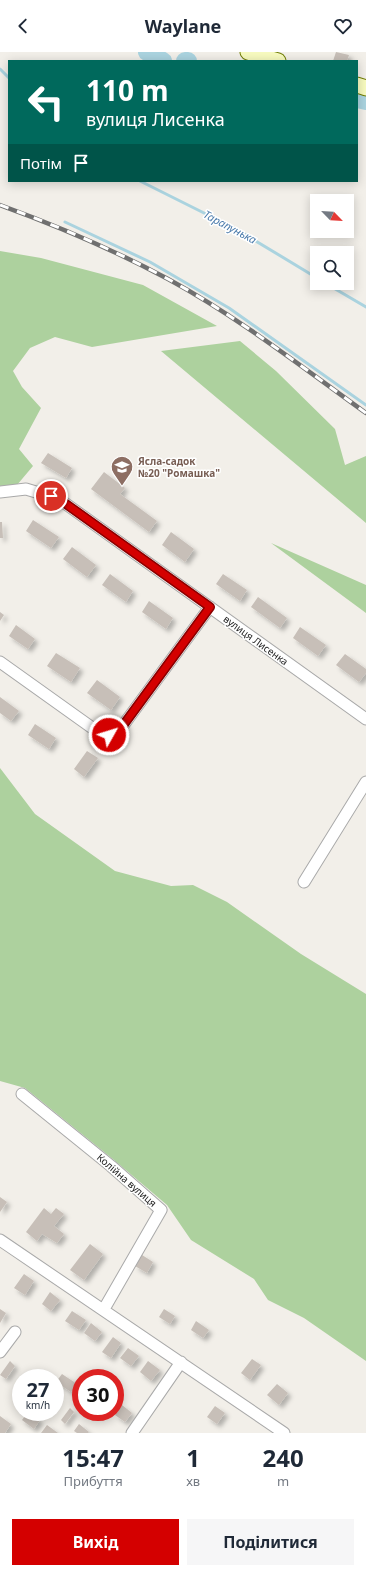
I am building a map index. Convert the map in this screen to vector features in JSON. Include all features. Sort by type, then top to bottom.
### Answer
[{"type":"street","points":[[248,52],[275,60]]},
{"type":"street","name":"вулиця Лисенка","points":[[0,492],[26,489],[59,499],[366,719]]},
{"type":"street","points":[[0,662],[98,732],[109,735],[119,731],[210,607]]},
{"type":"street","points":[[304,882],[366,782]]},
{"type":"street","name":"Колійна вулиця","points":[[22,1094],[111,1166],[161,1210],[104,1309]]},
{"type":"street","points":[[0,1240],[182,1362],[284,1433]]},
{"type":"street","points":[[0,1352],[15,1332]]},
{"type":"street","points":[[132,1433],[182,1362]]},
{"type":"green space","points":[[0,251],[41,258],[143,285],[217,326],[92,347],[55,337],[30,348],[13,371],[22,387],[41,408],[19,449],[33,466],[17,485],[0,486]]},
{"type":"green space","points":[[240,341],[276,371],[335,429],[345,465],[366,456],[366,523],[161,351]]},
{"type":"green space","points":[[271,543],[366,585],[366,613]]},
{"type":"green space","points":[[0,768],[35,814],[115,871],[171,886],[193,885],[227,902],[301,954],[366,994],[366,1361],[304,1318],[268,1300],[254,1279],[191,1240],[167,1205],[114,1160],[25,1088],[0,1081]]},
{"type":"building","points":[[336,52],[349,55],[347,60],[333,60]]},
{"type":"building","points":[[48,453],[72,468],[66,478],[41,463]]},
{"type":"building","points":[[104,472],[125,488],[120,494],[157,521],[149,532],[91,489]]},
{"type":"building","points":[[33,520],[59,537],[51,548],[26,531]]},
{"type":"building","points":[[0,522],[2,522],[3,538],[0,538]]},
{"type":"building","points":[[171,532],[194,549],[185,562],[162,545]]},
{"type":"building","points":[[72,547],[96,565],[87,577],[63,559]]},
{"type":"building","points":[[110,574],[133,591],[126,602],[102,585]]},
{"type":"building","points":[[223,574],[247,590],[240,601],[216,584]]},
{"type":"building","points":[[258,597],[287,618],[280,628],[251,607]]},
{"type":"building","points":[[149,601],[173,618],[166,629],[142,612]]},
{"type":"building","points":[[0,612],[4,615],[0,621]]},
{"type":"building","points":[[16,625],[35,639],[28,649],[9,636]]},
{"type":"building","points":[[300,627],[326,645],[318,656],[293,638]]},
{"type":"building","points":[[56,653],[80,668],[71,682],[47,666]]},
{"type":"building","points":[[345,654],[366,669],[366,673],[359,682],[336,665]]},
{"type":"building","points":[[97,680],[120,697],[111,710],[87,693]]},
{"type":"building","points":[[0,697],[19,711],[11,721],[0,713]]},
{"type":"building","points":[[35,724],[56,738],[49,749],[28,735]]},
{"type":"building","points":[[87,751],[98,758],[84,777],[74,769]]},
{"type":"building","points":[[0,1197],[7,1202],[0,1212]]},
{"type":"building","points":[[44,1208],[51,1214],[56,1208],[64,1214],[54,1226],[64,1234],[57,1243],[42,1234],[37,1241],[26,1232]]},
{"type":"building","points":[[90,1244],[103,1254],[84,1280],[70,1270]]},
{"type":"building","points":[[142,1255],[153,1262],[147,1273],[135,1266]]},
{"type":"building","points":[[24,1274],[34,1281],[25,1295],[14,1288]]},
{"type":"building","points":[[50,1292],[60,1300],[51,1311],[42,1304]]},
{"type":"building","points":[[0,1309],[6,1313],[0,1323]]},
{"type":"building","points":[[164,1309],[175,1316],[170,1324],[159,1317]]},
{"type":"building","points":[[72,1311],[86,1320],[79,1330],[65,1321]]},
{"type":"building","points":[[196,1321],[209,1330],[203,1338],[191,1330]]},
{"type":"building","points":[[91,1323],[102,1332],[95,1341],[84,1333]]},
{"type":"building","points":[[113,1337],[121,1343],[111,1358],[102,1352]]},
{"type":"building","points":[[128,1348],[139,1356],[131,1366],[120,1358]]},
{"type":"building","points":[[252,1359],[261,1365],[250,1380],[241,1373]]},
{"type":"building","points":[[10,1361],[15,1366],[6,1379],[0,1375]]},
{"type":"building","points":[[148,1361],[160,1370],[151,1381],[140,1372]]},
{"type":"building","points":[[64,1375],[72,1381],[71,1392],[64,1387]]},
{"type":"building","points":[[277,1384],[288,1393],[279,1405],[267,1395]]},
{"type":"building","points":[[215,1406],[225,1413],[217,1424],[207,1417]]},
{"type":"building","points":[[124,1407],[132,1413],[125,1422],[124,1421]]},
{"type":"building","points":[[70,1408],[72,1410],[72,1415],[65,1424],[62,1421],[64,1421],[64,1416]]},
{"type":"building","points":[[0,1416],[11,1424],[5,1433],[0,1433]]},
{"type":"building","points":[[23,1421],[39,1421],[34,1429]]},
{"type":"building","points":[[79,1424],[89,1432],[77,1433],[74,1431]]},
{"type":"building","points":[[47,1425],[58,1433],[41,1433]]},
{"type":"waterway","name":"Тарапунька","points":[[147,52],[161,60]]},
{"type":"waterway","name":"Тарапунька","points":[[0,69],[8,77]]},
{"type":"waterway","name":"Тарапунька","points":[[358,99],[366,101]]},
{"type":"waterway","name":"Тарапунька","points":[[142,182],[236,229],[310,274]]},
{"type":"waterway","points":[[65,222],[150,262],[229,308],[366,405]]},
{"type":"waterway","name":"Тарапунька","points":[[337,290],[366,307]]},
{"type":"railway","points":[[0,205],[86,239],[168,279],[245,326],[366,413]]},
{"type":"place","name":"Ясла-садок №20 \"Ромашка\"","points":[[122,486]]},
{"type":"route","points":[[51,496],[59,499],[210,607],[119,731],[109,735]]}]
